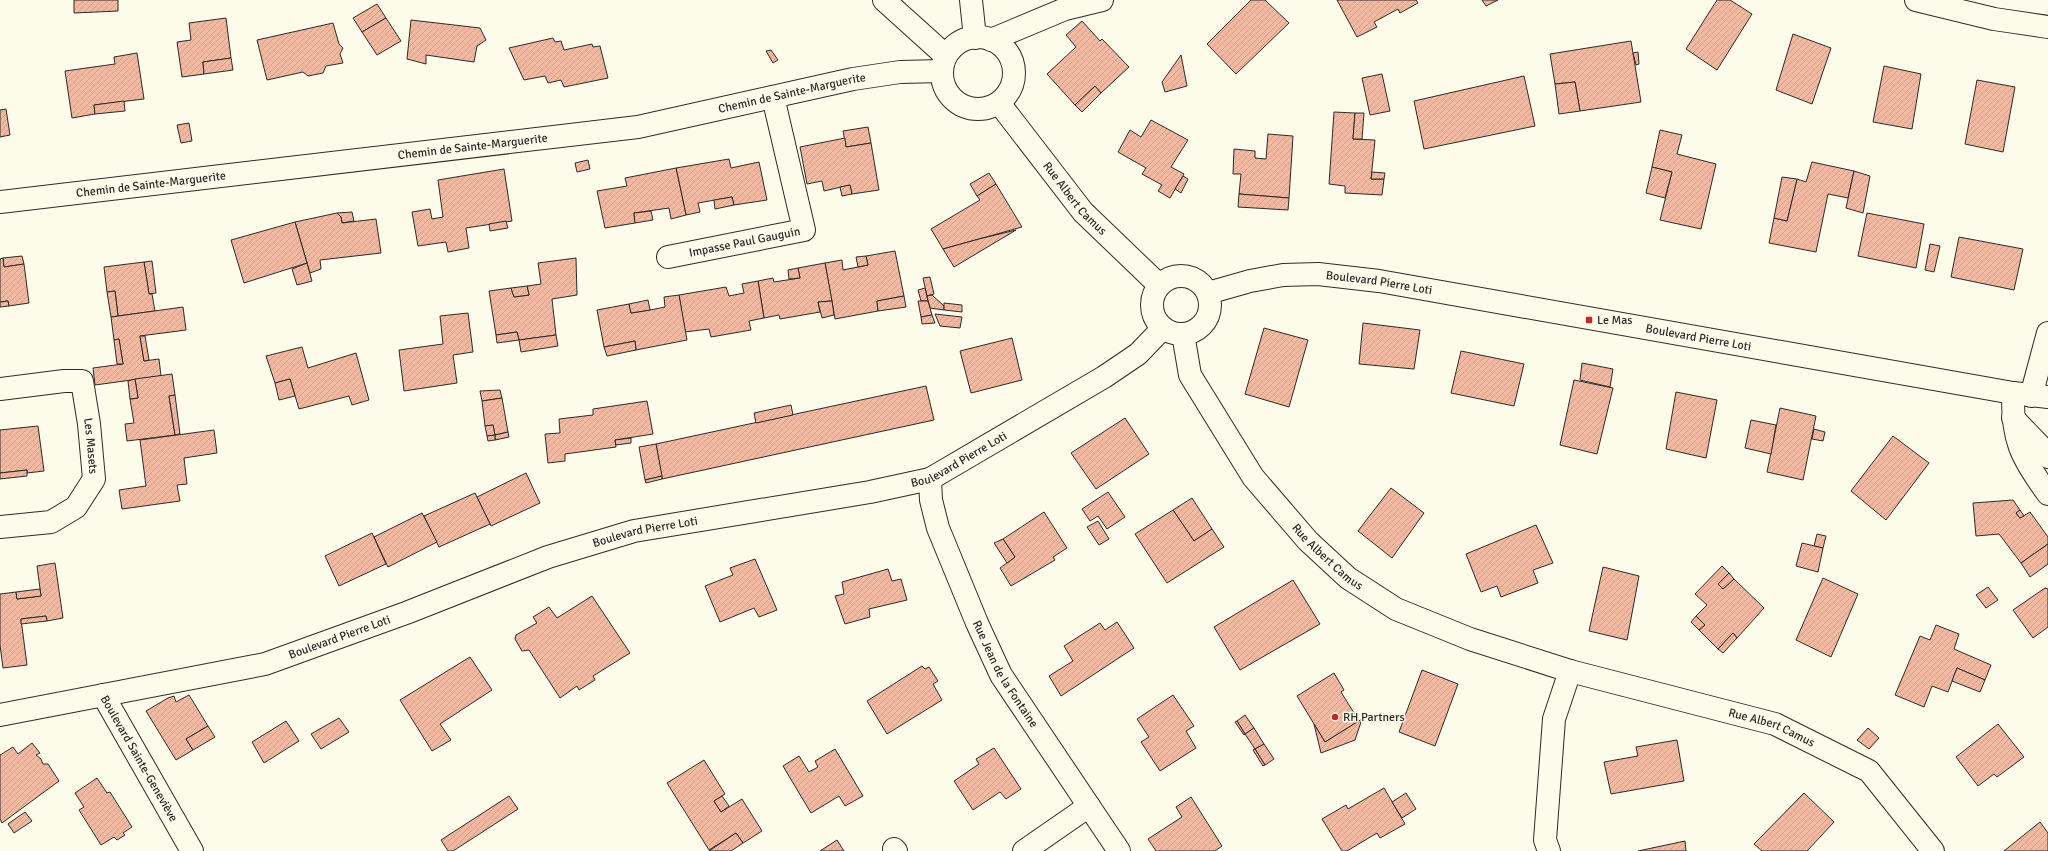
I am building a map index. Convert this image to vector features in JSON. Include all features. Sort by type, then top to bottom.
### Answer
[{"type":"street","points":[[884,0],[944,64]]},
{"type":"street","points":[[971,0],[983,39]]},
{"type":"street","points":[[983,39],[1065,9],[1102,0]]},
{"type":"street","points":[[1916,0],[1994,19],[2048,27]]},
{"type":"street","points":[[969,38],[983,39],[1001,46],[1010,57],[1014,69],[1010,89],[998,103],[988,108],[977,110],[964,106],[950,97],[946,89],[944,64],[958,43],[969,38]]},
{"type":"street","name":"Chemin de Sainte-Marguerite","points":[[0,202],[638,127],[853,79],[944,64]]},
{"type":"street","name":"Impasse Paul Gauguin","points":[[668,257],[804,230],[773,97]]},
{"type":"street","name":"Rue Albert Camus","points":[[998,103],[1082,212],[1159,285]]},
{"type":"street","name":"Boulevard Pierre Loti","points":[[1208,293],[1250,281],[1284,276],[1318,274],[1379,281],[2031,395]]},
{"type":"street","points":[[1173,277],[1190,277],[1197,280],[1208,293],[1210,302],[1206,320],[1200,327],[1173,331],[1155,319],[1151,308],[1153,296],[1159,285],[1173,277]]},
{"type":"street","name":"Rue Albert Camus","points":[[1173,331],[1190,375],[1253,477],[1308,541],[1348,578],[1396,609],[1470,639],[1570,671],[1775,724],[1869,771],[1934,851]]},
{"type":"street","name":"Boulevard Pierre Loti","points":[[103,695],[265,664],[406,613],[548,557],[634,531],[870,492],[930,479],[1104,377],[1173,331]]},
{"type":"street","points":[[2013,418],[2031,395],[2048,333]]},
{"type":"street","name":"Les Masets","points":[[0,389],[64,381],[82,381],[89,424],[94,479],[76,507],[51,522],[0,527]]},
{"type":"street","points":[[2013,418],[2041,447],[2048,457]]},
{"type":"street","points":[[2013,418],[2022,454],[2048,494]]},
{"type":"street","name":"Rue Jean de la Fontaine","points":[[930,479],[931,500],[938,528],[977,623],[1001,675],[1119,851]]},
{"type":"street","points":[[1550,851],[1545,840],[1554,719],[1570,671]]},
{"type":"street","name":"Boulevard Sainte-Geneviève","points":[[0,715],[103,695],[192,851]]},
{"type":"street","points":[[1024,851],[1089,806]]},
{"type":"building","points":[[74,0],[118,0],[118,11],[74,13]]},
{"type":"building","points":[[1251,0],[1265,0],[1289,23],[1236,74],[1207,44]]},
{"type":"building","points":[[1337,0],[1416,0],[1418,3],[1400,13],[1398,9],[1374,22],[1377,27],[1357,37]]},
{"type":"building","points":[[1482,0],[1498,0],[1486,6]]},
{"type":"building","points":[[1717,0],[1730,0],[1752,14],[1717,70],[1686,49]]},
{"type":"building","points":[[377,4],[386,18],[362,32],[353,18]]},
{"type":"building","points":[[226,18],[231,58],[203,62],[204,74],[182,77],[177,42],[191,40],[189,23]]},
{"type":"building","points":[[386,18],[401,41],[377,55],[362,32]]},
{"type":"building","points":[[411,20],[480,28],[486,40],[477,46],[474,62],[426,55],[426,64],[407,59]]},
{"type":"building","points":[[1082,21],[1100,41],[1102,39],[1129,67],[1101,93],[1095,86],[1075,105],[1047,74],[1076,47],[1066,35]]},
{"type":"building","points":[[333,23],[339,44],[343,48],[340,54],[343,63],[326,66],[323,73],[308,76],[303,72],[267,80],[257,40]]},
{"type":"building","points":[[1793,34],[1831,48],[1812,104],[1776,90]]},
{"type":"building","points":[[553,38],[555,42],[561,41],[564,50],[592,44],[593,47],[600,46],[608,78],[564,87],[561,80],[548,83],[545,76],[524,80],[509,48]]},
{"type":"building","points":[[1631,41],[1641,102],[1580,111],[1575,82],[1555,84],[1550,54]]},
{"type":"building","points":[[771,50],[778,60],[773,63],[766,51]]},
{"type":"building","points":[[1638,52],[1639,64],[1636,65],[1633,53]]},
{"type":"building","points":[[137,53],[144,99],[94,105],[95,114],[72,118],[65,71],[115,64],[114,57]]},
{"type":"building","points":[[1181,55],[1187,86],[1165,92],[1162,82]]},
{"type":"building","points":[[231,58],[233,70],[204,74],[203,62]]},
{"type":"building","points":[[1884,66],[1921,74],[1912,129],[1873,122]]},
{"type":"building","points":[[1382,74],[1390,111],[1370,115],[1362,78]]},
{"type":"building","points":[[1524,76],[1535,126],[1424,149],[1414,101]]},
{"type":"building","points":[[1977,80],[2015,87],[2003,152],[1965,144]]},
{"type":"building","points":[[1575,82],[1580,111],[1559,114],[1555,84]]},
{"type":"building","points":[[1095,86],[1101,93],[1082,112],[1075,105]]},
{"type":"building","points":[[124,101],[125,111],[95,114],[94,105]]},
{"type":"building","points":[[6,109],[10,135],[0,137],[0,110]]},
{"type":"building","points":[[1334,112],[1355,113],[1353,139],[1375,140],[1371,179],[1384,179],[1382,195],[1345,193],[1345,186],[1329,184]]},
{"type":"building","points":[[1355,113],[1364,113],[1362,139],[1353,139]]},
{"type":"building","points":[[1151,120],[1188,140],[1171,167],[1184,174],[1170,198],[1158,191],[1162,185],[1142,174],[1146,168],[1118,152],[1130,130],[1141,137]]},
{"type":"building","points":[[189,123],[192,141],[181,143],[177,125]]},
{"type":"building","points":[[868,127],[871,143],[846,147],[843,131]]},
{"type":"building","points":[[1660,130],[1682,135],[1677,154],[1716,164],[1701,229],[1660,220],[1672,172],[1652,167]]},
{"type":"building","points":[[1268,134],[1293,136],[1289,198],[1239,194],[1241,174],[1233,174],[1234,149],[1255,151],[1255,158],[1266,159]]},
{"type":"building","points":[[845,138],[846,147],[871,143],[879,190],[852,194],[850,185],[824,191],[822,181],[807,184],[800,147]]},
{"type":"building","points":[[729,159],[731,168],[759,162],[767,200],[734,205],[732,197],[698,203],[700,212],[686,215],[676,168]]},
{"type":"building","points":[[588,160],[590,169],[577,172],[575,163]]},
{"type":"building","points":[[1812,162],[1854,171],[1848,198],[1828,194],[1816,252],[1769,243],[1774,218],[1787,221],[1797,179],[1806,182]]},
{"type":"building","points":[[1652,167],[1672,172],[1665,198],[1646,193]]},
{"type":"building","points":[[676,168],[686,215],[671,219],[669,208],[634,213],[635,223],[605,228],[597,191],[627,186],[625,178]]},
{"type":"building","points":[[504,169],[512,221],[466,228],[469,248],[448,252],[446,242],[418,246],[412,212],[430,209],[432,219],[443,217],[438,180]]},
{"type":"building","points":[[1854,171],[1870,176],[1863,213],[1846,208]]},
{"type":"building","points":[[1372,172],[1385,173],[1384,179],[1371,179]]},
{"type":"building","points":[[989,173],[996,184],[977,196],[970,184]]},
{"type":"building","points":[[1183,176],[1188,179],[1181,193],[1175,189]]},
{"type":"building","points":[[1782,177],[1797,179],[1787,221],[1774,218]]},
{"type":"building","points":[[996,184],[1022,227],[943,249],[931,229],[980,200],[977,196]]},
{"type":"building","points":[[850,185],[852,194],[842,196],[840,187]]},
{"type":"building","points":[[1239,194],[1289,198],[1288,210],[1238,207]]},
{"type":"building","points":[[732,197],[734,205],[715,209],[714,200]]},
{"type":"building","points":[[651,211],[653,220],[635,223],[634,213]]},
{"type":"building","points":[[352,212],[354,221],[342,223],[341,217],[337,213]]},
{"type":"building","points":[[337,213],[341,217],[342,223],[376,219],[381,253],[320,260],[321,269],[310,273],[295,222]]},
{"type":"building","points":[[1867,213],[1924,224],[1916,268],[1858,256]]},
{"type":"building","points":[[506,221],[508,228],[490,231],[489,224]]},
{"type":"building","points":[[295,222],[307,263],[244,283],[231,240]]},
{"type":"building","points":[[1016,230],[954,267],[943,249],[979,239]]},
{"type":"building","points":[[1959,237],[2023,249],[2014,290],[1951,277]]},
{"type":"building","points":[[1930,244],[1940,246],[1934,272],[1925,270]]},
{"type":"building","points":[[895,251],[904,296],[877,301],[878,311],[835,319],[825,263],[842,260],[843,270],[868,265],[866,256]]},
{"type":"building","points":[[22,256],[24,264],[4,267],[3,258]]},
{"type":"building","points":[[866,256],[868,265],[858,267],[856,257]]},
{"type":"building","points":[[3,258],[4,267],[24,264],[29,303],[9,306],[8,301],[0,302],[0,259]]},
{"type":"building","points":[[576,258],[577,295],[552,299],[556,335],[519,340],[517,332],[496,335],[489,291],[511,288],[514,297],[529,295],[527,286],[541,284],[538,263]]},
{"type":"building","points":[[152,261],[156,293],[149,294],[144,262]]},
{"type":"building","points":[[144,262],[149,294],[152,294],[155,311],[118,316],[115,291],[107,292],[104,267]]},
{"type":"building","points":[[307,263],[312,281],[297,285],[292,269]]},
{"type":"building","points":[[825,263],[832,301],[818,302],[820,312],[780,319],[779,315],[764,318],[758,281],[773,278],[774,282],[800,278],[798,268]]},
{"type":"building","points":[[798,268],[800,278],[789,279],[788,270]]},
{"type":"building","points":[[930,277],[934,294],[927,296],[923,278]]},
{"type":"building","points":[[758,281],[764,318],[749,321],[751,330],[711,337],[709,329],[685,332],[679,295],[726,287],[729,296],[744,293],[742,284]]},
{"type":"building","points":[[527,286],[529,295],[514,297],[511,288]]},
{"type":"building","points":[[925,288],[928,301],[921,301],[918,290]]},
{"type":"building","points":[[115,291],[118,316],[111,317],[107,292]]},
{"type":"building","points":[[679,295],[687,340],[636,350],[635,341],[604,347],[597,310],[629,304],[631,313],[650,310],[665,307],[664,297]]},
{"type":"building","points":[[932,295],[944,306],[944,310],[930,308],[927,296]]},
{"type":"building","points":[[904,296],[906,307],[878,311],[877,301]]},
{"type":"building","points":[[648,300],[650,310],[631,313],[629,304]]},
{"type":"building","points":[[8,301],[9,306],[0,307],[0,302]]},
{"type":"building","points":[[832,301],[834,315],[822,318],[818,302]]},
{"type":"building","points":[[918,301],[928,301],[932,315],[921,317]]},
{"type":"building","points":[[944,303],[962,305],[962,312],[944,310]]},
{"type":"building","points":[[183,307],[186,330],[140,336],[144,361],[159,359],[161,376],[95,385],[93,368],[123,364],[119,339],[114,340],[111,317]]},
{"type":"building","points":[[468,313],[473,352],[453,355],[457,383],[404,391],[399,350],[443,344],[440,316]]},
{"type":"building","points":[[935,314],[962,317],[960,328],[940,326]]},
{"type":"building","points":[[932,315],[935,323],[922,324],[921,317]]},
{"type":"building","points":[[1363,323],[1420,330],[1414,369],[1359,364]]},
{"type":"building","points":[[1264,328],[1308,340],[1289,407],[1245,394]]},
{"type":"building","points":[[517,332],[519,340],[497,343],[496,335]]},
{"type":"building","points":[[556,335],[558,346],[521,352],[519,340]]},
{"type":"building","points":[[140,336],[145,336],[149,360],[144,361]]},
{"type":"building","points":[[1012,338],[1022,380],[971,393],[960,351]]},
{"type":"building","points":[[119,339],[123,364],[117,364],[114,340]]},
{"type":"building","points":[[635,341],[636,350],[607,356],[604,347]]},
{"type":"building","points":[[302,347],[308,368],[356,353],[369,400],[352,405],[349,396],[299,409],[290,379],[275,383],[266,356]]},
{"type":"building","points":[[1461,351],[1524,364],[1514,406],[1451,393]]},
{"type":"building","points":[[1582,363],[1613,369],[1610,387],[1580,380]]},
{"type":"building","points":[[172,374],[175,395],[169,396],[175,435],[127,441],[125,424],[134,423],[130,399],[138,398],[135,379]]},
{"type":"building","points":[[135,379],[138,398],[130,399],[128,381]]},
{"type":"building","points":[[290,379],[295,396],[279,400],[275,383]]},
{"type":"building","points":[[1574,380],[1613,388],[1597,454],[1560,445]]},
{"type":"building","points":[[926,386],[934,420],[662,479],[656,444]]},
{"type":"building","points":[[500,390],[502,398],[482,401],[480,391]]},
{"type":"building","points":[[1676,392],[1717,400],[1706,458],[1666,449]]},
{"type":"building","points":[[175,395],[180,434],[175,435],[169,396]]},
{"type":"building","points":[[502,398],[508,432],[495,435],[493,425],[485,426],[482,401]]},
{"type":"building","points":[[647,401],[653,434],[615,440],[616,447],[565,454],[565,461],[548,463],[545,434],[560,433],[559,419],[593,415],[593,409]]},
{"type":"building","points":[[791,405],[793,415],[756,423],[754,413]]},
{"type":"building","points":[[1780,408],[1816,416],[1803,480],[1767,472]]},
{"type":"building","points":[[1125,418],[1149,454],[1096,489],[1071,453]]},
{"type":"building","points":[[1751,420],[1776,425],[1771,454],[1745,448]]},
{"type":"building","points":[[493,425],[495,435],[487,436],[485,426]]},
{"type":"building","points":[[38,426],[44,471],[27,473],[27,470],[0,473],[0,430]]},
{"type":"building","points":[[1814,429],[1825,432],[1823,441],[1812,439]]},
{"type":"building","points":[[214,430],[217,453],[184,458],[187,484],[177,485],[180,501],[122,509],[119,490],[146,486],[140,440]]},
{"type":"building","points":[[508,432],[509,437],[495,440],[495,435]]},
{"type":"building","points":[[495,435],[495,440],[488,441],[487,436]]},
{"type":"building","points":[[1893,436],[1929,463],[1886,520],[1851,491]]},
{"type":"building","points":[[631,438],[631,443],[616,445],[615,440]]},
{"type":"building","points":[[656,444],[662,476],[645,480],[639,447]]},
{"type":"building","points":[[27,470],[27,476],[0,479],[0,473]]},
{"type":"building","points":[[526,473],[540,503],[491,526],[477,497]]},
{"type":"building","points":[[662,476],[662,479],[646,483],[645,480]]},
{"type":"building","points":[[1391,488],[1424,513],[1392,558],[1358,531]]},
{"type":"building","points":[[1108,492],[1125,517],[1107,529],[1098,516],[1090,521],[1082,509]]},
{"type":"building","points":[[475,493],[490,524],[439,547],[424,516]]},
{"type":"building","points":[[1192,498],[1212,529],[1194,541],[1173,510]]},
{"type":"building","points":[[2013,500],[2020,510],[2016,513],[2020,518],[2030,512],[2048,537],[2048,544],[2021,563],[1999,534],[1976,536],[1973,503]]},
{"type":"building","points":[[1173,510],[1194,541],[1212,529],[1224,547],[1167,583],[1135,534]]},
{"type":"building","points":[[2020,510],[2024,516],[2020,518],[2016,513]]},
{"type":"building","points":[[1044,512],[1067,548],[1053,557],[1055,560],[1011,586],[1000,568],[1015,557],[1003,539]]},
{"type":"building","points":[[422,513],[437,542],[388,567],[374,537]]},
{"type":"building","points":[[1098,521],[1109,539],[1099,545],[1087,527]]},
{"type":"building","points":[[1536,525],[1553,563],[1533,570],[1538,583],[1501,597],[1497,586],[1481,592],[1466,554]]},
{"type":"building","points":[[372,533],[386,564],[339,586],[325,556]]},
{"type":"building","points":[[1817,534],[1826,536],[1823,548],[1814,546]]},
{"type":"building","points":[[1003,539],[1015,557],[1007,563],[994,543]]},
{"type":"building","points":[[1802,543],[1823,548],[1818,572],[1796,566]]},
{"type":"building","points":[[2048,544],[2048,564],[2030,577],[2021,563]]},
{"type":"building","points":[[755,559],[777,610],[759,617],[754,608],[720,622],[705,586],[733,575],[730,568]]},
{"type":"building","points":[[55,563],[63,618],[47,621],[46,616],[21,619],[27,665],[3,668],[0,645],[0,594],[16,592],[17,599],[41,596],[37,566]]},
{"type":"building","points":[[1722,566],[1729,573],[1718,584],[1723,589],[1734,579],[1764,608],[1737,638],[1733,633],[1718,649],[1699,630],[1705,625],[1696,616],[1707,605],[1695,594]]},
{"type":"building","points":[[1603,567],[1639,576],[1627,640],[1589,631]]},
{"type":"building","points":[[888,569],[892,581],[901,579],[907,600],[869,609],[870,617],[845,624],[835,596],[844,594],[842,582]]},
{"type":"building","points":[[1729,573],[1734,579],[1723,589],[1718,584]]},
{"type":"building","points":[[1823,578],[1858,594],[1831,657],[1796,640]]},
{"type":"building","points":[[1293,580],[1320,624],[1240,670],[1214,627]]},
{"type":"building","points":[[1988,587],[1998,600],[1986,608],[1976,595]]},
{"type":"building","points":[[2045,588],[2048,589],[2048,627],[2033,638],[2013,610]]},
{"type":"building","points":[[40,589],[41,596],[17,599],[16,592]]},
{"type":"building","points":[[592,596],[630,653],[593,676],[595,680],[579,690],[577,686],[560,698],[529,650],[522,651],[515,639],[516,635],[537,623],[533,617],[549,607],[557,618]]},
{"type":"building","points":[[46,616],[47,621],[21,624],[21,619]]},
{"type":"building","points":[[1696,616],[1705,625],[1699,630],[1691,622]]},
{"type":"building","points":[[1117,622],[1134,648],[1061,696],[1049,676],[1073,661],[1064,646],[1100,623],[1105,630]]},
{"type":"building","points":[[1936,625],[1959,634],[1954,649],[1991,665],[1985,680],[1957,668],[1948,692],[1932,686],[1924,707],[1895,695],[1920,636],[1930,640]]},
{"type":"building","points":[[1733,633],[1737,638],[1723,653],[1718,649]]},
{"type":"building","points":[[470,657],[492,690],[440,724],[451,740],[432,751],[400,700]]},
{"type":"building","points":[[922,666],[925,669],[929,667],[938,681],[933,684],[942,700],[887,734],[867,701]]},
{"type":"building","points":[[1957,668],[1985,680],[1980,692],[1952,681]]},
{"type":"building","points":[[1422,670],[1458,684],[1435,746],[1399,732]]},
{"type":"building","points":[[1334,673],[1344,690],[1341,692],[1359,721],[1325,742],[1297,696]]},
{"type":"building","points":[[189,695],[208,726],[186,739],[193,750],[176,760],[146,711],[168,698],[174,696],[176,702]]},
{"type":"building","points":[[1173,695],[1194,726],[1186,731],[1196,748],[1160,771],[1141,742],[1149,737],[1137,719]]},
{"type":"building","points":[[1245,715],[1254,728],[1245,734],[1237,721]]},
{"type":"building","points":[[339,718],[349,732],[321,749],[311,734]]},
{"type":"building","points":[[1362,719],[1355,740],[1321,753],[1314,724],[1325,742]]},
{"type":"building","points":[[286,721],[299,741],[264,763],[252,742]]},
{"type":"building","points":[[1237,721],[1245,734],[1244,735],[1235,722]]},
{"type":"building","points":[[1998,724],[2024,757],[1997,777],[1994,774],[1978,786],[1956,757]]},
{"type":"building","points":[[208,726],[215,737],[193,750],[186,739]]},
{"type":"building","points":[[1254,728],[1264,744],[1255,749],[1245,734]]},
{"type":"building","points":[[1868,728],[1879,738],[1869,749],[1857,740]]},
{"type":"building","points":[[1677,740],[1684,781],[1611,794],[1604,762],[1638,756],[1636,747]]},
{"type":"building","points":[[32,743],[40,753],[36,755],[41,759],[43,764],[48,764],[59,781],[2,823],[0,819],[0,755],[13,747],[18,754]]},
{"type":"building","points":[[1264,744],[1274,759],[1265,765],[1255,749]]},
{"type":"building","points":[[994,748],[1021,789],[1006,799],[1000,792],[973,810],[954,781],[979,764],[976,759]]},
{"type":"building","points":[[835,749],[863,796],[845,806],[839,796],[811,813],[783,766],[799,756],[809,772],[818,767],[815,761]]},
{"type":"building","points":[[1255,749],[1265,765],[1263,766],[1253,750]]},
{"type":"building","points":[[704,760],[725,794],[714,801],[721,812],[742,799],[762,831],[743,843],[736,833],[709,850],[667,783]]},
{"type":"building","points":[[97,778],[107,793],[110,792],[132,827],[123,833],[125,835],[117,840],[114,837],[101,845],[79,810],[84,807],[75,793]]},
{"type":"building","points":[[1384,788],[1405,824],[1380,838],[1377,833],[1347,851],[1342,851],[1322,819],[1346,805],[1348,809]]},
{"type":"building","points":[[1406,793],[1416,809],[1402,818],[1392,802]]},
{"type":"building","points":[[1804,793],[1834,822],[1807,851],[1762,851],[1754,844]]},
{"type":"building","points":[[509,796],[518,809],[453,851],[448,851],[441,840]]},
{"type":"building","points":[[722,796],[729,806],[721,812],[714,801]]},
{"type":"building","points":[[1191,797],[1222,846],[1215,851],[1156,851],[1148,839],[1182,817],[1176,807]]},
{"type":"building","points":[[25,812],[32,821],[14,833],[8,824]]},
{"type":"building","points":[[2040,822],[2048,833],[2048,851],[2004,851]]},
{"type":"building","points":[[736,833],[743,843],[731,851],[709,851]]},
{"type":"building","points":[[837,840],[844,851],[820,851]]},
{"type":"building","points":[[1685,841],[1686,851],[1638,851]]},
{"type":"place","name":"Le Mas","points":[[1589,320]]},
{"type":"place","name":"RH Partners","points":[[1335,717]]}]
